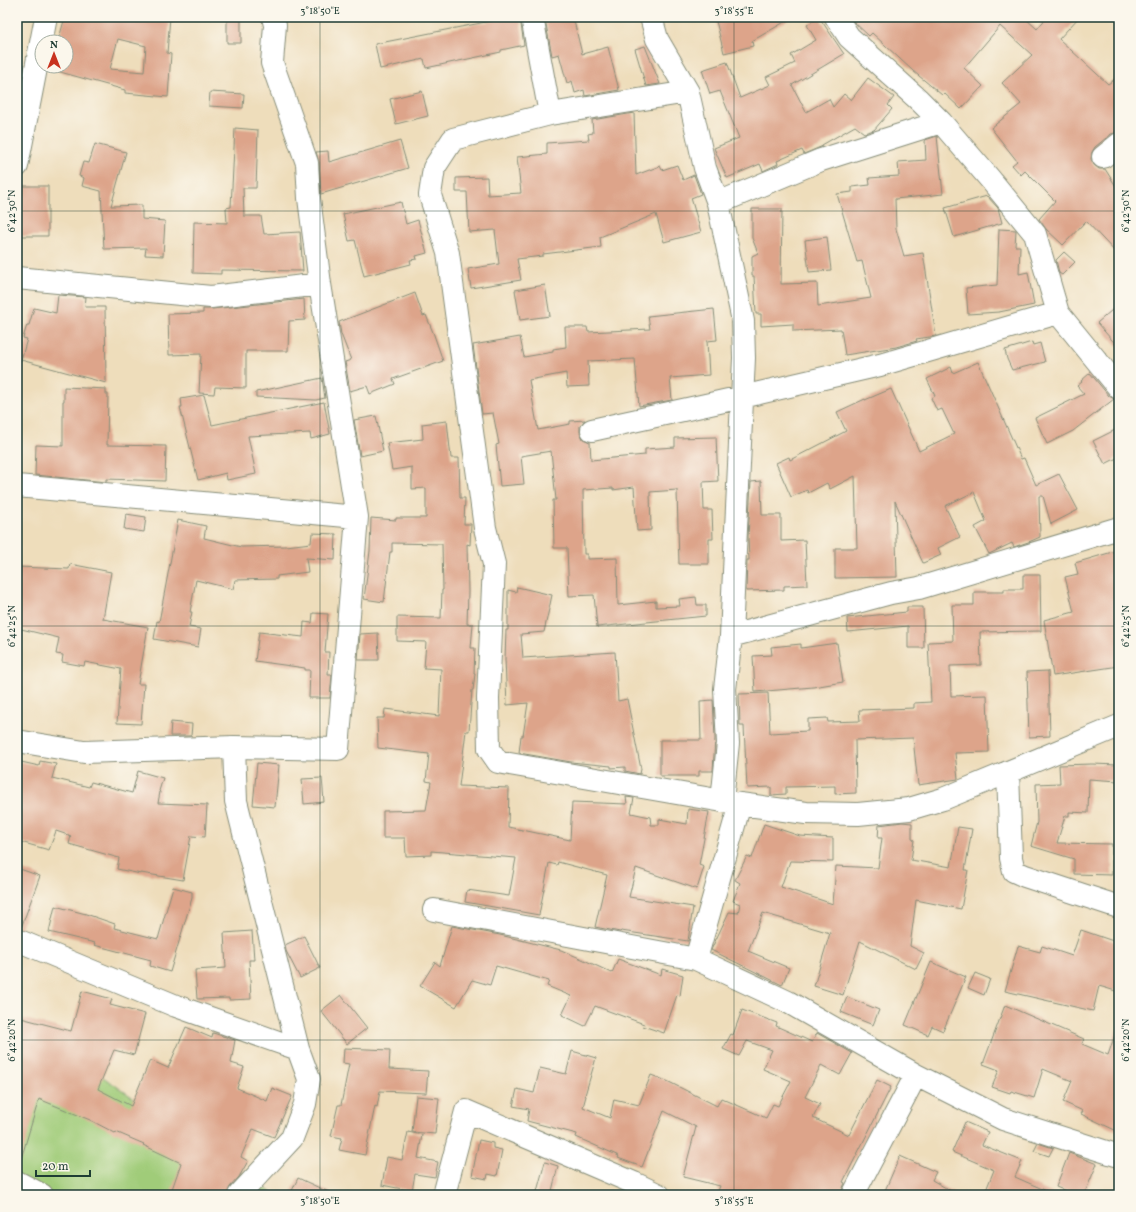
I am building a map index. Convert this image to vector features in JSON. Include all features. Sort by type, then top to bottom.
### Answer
[{"type":"street","points":[[17,166],[46,17]]},
{"type":"street","points":[[17,741],[84,752],[234,747],[338,749],[357,517],[320,284],[309,198],[307,163],[272,63],[275,25],[273,17]]},
{"type":"street","points":[[532,17],[550,114]]},
{"type":"street","points":[[651,17],[657,39],[688,92],[706,168],[718,203],[743,321],[744,358],[731,636],[725,689],[731,802],[696,959]]},
{"type":"street","points":[[836,17],[849,37],[919,100],[941,122],[1035,234],[1058,313],[1119,388]]},
{"type":"street","points":[[688,92],[550,114],[453,139],[434,168],[430,195],[448,253],[485,528],[494,564],[488,698],[489,749],[498,762],[731,802],[806,813],[858,814],[909,809],[943,799],[1119,726]]},
{"type":"street","points":[[718,203],[821,160],[941,122]]},
{"type":"street","points":[[17,278],[211,297],[320,284]]},
{"type":"street","points":[[592,430],[880,365],[1058,313]]},
{"type":"street","points":[[17,486],[357,517]]},
{"type":"street","points":[[731,636],[891,593],[919,588],[1119,528]]},
{"type":"street","points":[[234,747],[236,801],[298,1049],[309,1079],[305,1104],[292,1138],[239,1195]]},
{"type":"street","points":[[1008,772],[1011,858],[1014,871],[1025,876],[1119,906]]},
{"type":"street","points":[[434,910],[696,959],[788,1002],[916,1075],[1003,1118],[1119,1156]]},
{"type":"street","points":[[17,940],[176,1006],[298,1049]]},
{"type":"street","points":[[853,1195],[916,1075]]},
{"type":"street","points":[[444,1195],[466,1111],[659,1195]]},
{"type":"street","points":[[17,1182],[42,1195]]},
{"type":"green space","points":[[17,1018],[275,1195],[17,1195]]},
{"type":"building","points":[[65,17],[170,17],[167,53],[171,54],[168,97],[125,93],[125,90],[67,74],[74,74],[74,34],[60,34]],"holes":[[[118,39],[146,46],[144,72],[110,69]]]},
{"type":"building","points":[[227,17],[241,17],[241,43],[227,43]]},
{"type":"building","points":[[511,17],[520,17],[524,45],[501,50],[501,52],[426,68],[424,59],[380,69],[375,44]]},
{"type":"building","points":[[552,17],[573,17],[582,54],[608,47],[619,90],[585,96],[584,90],[575,93],[572,81],[567,83],[559,54],[552,56],[545,19]]},
{"type":"building","points":[[715,17],[793,17],[752,41],[753,46],[724,53]]},
{"type":"building","points":[[819,17],[844,54],[792,85],[806,112],[829,99],[833,107],[844,94],[851,100],[868,78],[894,97],[888,105],[892,109],[874,130],[864,133],[855,126],[822,145],[823,146],[804,154],[802,150],[777,161],[778,164],[763,171],[760,164],[727,178],[714,148],[739,138],[720,91],[710,94],[702,70],[727,62],[740,98],[770,85],[766,77],[795,63],[791,55],[816,40],[807,25]]},
{"type":"building","points":[[851,17],[1024,17],[1037,29],[1047,17],[1079,17],[1059,39],[1108,84],[1119,76],[1119,132],[1111,134],[1095,147],[1092,152],[1091,159],[1094,165],[1099,169],[1105,169],[1119,191],[1119,256],[1086,221],[1063,245],[1046,229],[1039,219],[1055,201],[1025,171],[1021,175],[1012,165],[1017,161],[991,128],[1021,104],[1002,83],[1032,55],[1000,26],[964,68],[983,86],[961,109],[944,93],[942,95],[913,71],[872,33],[869,36],[854,22]]},
{"type":"building","points":[[645,46],[660,84],[646,86],[635,49]]},
{"type":"building","points":[[422,91],[428,116],[396,124],[390,99]]},
{"type":"building","points":[[210,92],[244,94],[243,108],[209,106]]},
{"type":"building","points":[[634,113],[636,175],[660,166],[662,170],[677,165],[683,180],[694,175],[701,194],[691,198],[701,232],[664,242],[656,214],[600,237],[601,247],[543,254],[543,256],[517,259],[521,280],[471,288],[468,269],[499,264],[495,230],[469,232],[467,192],[456,192],[456,178],[487,177],[488,195],[521,193],[517,157],[547,154],[547,143],[589,140],[588,134],[593,133],[592,120]]},
{"type":"building","points":[[235,128],[258,130],[256,188],[243,188],[244,216],[261,216],[264,234],[300,232],[303,271],[221,270],[221,274],[193,273],[194,222],[227,223],[226,208],[231,207]]},
{"type":"building","points":[[937,136],[943,194],[895,199],[896,229],[904,256],[923,253],[936,336],[916,339],[917,341],[896,347],[845,355],[841,329],[793,331],[793,324],[761,326],[761,314],[756,314],[754,276],[752,276],[752,256],[758,253],[752,238],[752,209],[782,209],[781,284],[817,283],[818,306],[871,298],[862,261],[857,262],[837,194],[852,192],[852,187],[870,185],[869,178],[899,176],[898,162],[926,160],[925,140]]},
{"type":"building","points":[[400,141],[408,168],[321,194],[319,162],[316,152],[328,151],[329,162]]},
{"type":"building","points":[[95,144],[126,152],[111,206],[142,205],[142,219],[165,221],[163,256],[145,255],[146,248],[104,249],[101,191],[82,186],[84,178],[79,176],[83,162],[89,163]]},
{"type":"building","points":[[20,186],[48,186],[48,236],[20,236]]},
{"type":"building","points":[[987,196],[998,208],[1002,223],[954,237],[945,208]]},
{"type":"building","points":[[401,202],[406,224],[418,220],[427,253],[416,256],[417,259],[410,260],[411,264],[364,276],[355,240],[349,241],[343,214]]},
{"type":"building","points":[[999,229],[1016,230],[1015,246],[1020,246],[1019,274],[1028,272],[1034,305],[999,312],[968,314],[966,288],[997,285]]},
{"type":"building","points":[[827,237],[831,270],[809,272],[805,240]]},
{"type":"building","points":[[1064,252],[1075,262],[1062,275],[1059,273],[1056,260]]},
{"type":"building","points":[[545,285],[550,316],[520,320],[515,290]]},
{"type":"building","points":[[415,293],[423,316],[426,315],[443,361],[393,379],[395,384],[370,394],[367,386],[350,391],[345,362],[351,360],[341,334],[339,322]]},
{"type":"building","points":[[58,295],[86,297],[85,307],[105,307],[106,383],[21,360],[27,339],[23,338],[34,308],[56,313]]},
{"type":"building","points":[[304,299],[305,320],[289,321],[288,351],[246,351],[246,388],[215,387],[214,394],[199,393],[201,354],[169,355],[168,314],[203,313],[203,309]]},
{"type":"building","points":[[1119,304],[1119,348],[1097,323]]},
{"type":"building","points":[[714,309],[717,340],[707,341],[709,375],[670,378],[672,400],[639,406],[635,359],[588,361],[589,386],[567,387],[566,373],[529,380],[538,430],[570,424],[570,421],[585,420],[580,426],[580,432],[583,439],[590,442],[591,460],[645,455],[645,449],[675,447],[675,438],[716,437],[718,481],[703,482],[704,510],[712,510],[713,539],[709,539],[709,564],[679,564],[677,490],[650,492],[651,530],[637,531],[634,487],[613,490],[613,488],[583,490],[584,554],[587,554],[587,559],[617,558],[618,605],[656,601],[656,607],[680,606],[679,599],[696,597],[697,605],[706,605],[706,616],[597,627],[594,595],[569,596],[567,548],[554,548],[553,500],[556,500],[551,451],[521,456],[524,484],[500,486],[496,445],[499,444],[493,413],[482,414],[473,345],[520,337],[524,357],[553,352],[553,349],[566,347],[565,327],[587,327],[588,332],[650,329],[648,316]]},
{"type":"building","points":[[1032,342],[1033,345],[1040,343],[1045,362],[1012,370],[1005,350]]},
{"type":"building","points":[[978,362],[1021,459],[1024,458],[1036,485],[1059,474],[1078,510],[1051,524],[1043,496],[1039,496],[1040,537],[1014,547],[1012,543],[989,554],[975,527],[986,521],[974,492],[945,506],[960,537],[938,548],[941,555],[923,563],[895,501],[897,577],[835,578],[835,548],[857,548],[855,476],[830,489],[827,483],[808,493],[807,490],[791,497],[776,463],[789,457],[790,460],[846,431],[837,412],[891,389],[919,451],[954,434],[942,409],[937,411],[931,398],[935,396],[927,379],[951,367],[953,373]]},
{"type":"building","points":[[1090,373],[1109,396],[1114,399],[1073,431],[1047,444],[1035,418],[1084,394],[1077,386]]},
{"type":"building","points":[[322,378],[325,398],[316,400],[256,397],[256,392]]},
{"type":"building","points":[[64,387],[106,389],[106,394],[108,394],[107,445],[166,446],[165,481],[106,479],[106,482],[35,475],[36,445],[63,446]]},
{"type":"building","points":[[204,395],[212,425],[324,402],[330,434],[311,439],[310,433],[248,436],[256,474],[227,480],[226,473],[198,480],[180,407],[182,407],[181,399]]},
{"type":"building","points":[[376,416],[383,451],[360,456],[354,420]]},
{"type":"building","points":[[447,421],[451,458],[459,458],[460,498],[465,498],[464,524],[471,524],[470,545],[467,544],[467,624],[473,624],[471,648],[475,648],[475,674],[472,690],[469,731],[466,731],[459,786],[509,788],[508,827],[570,840],[572,802],[627,804],[626,797],[634,798],[631,813],[650,817],[651,825],[659,825],[659,819],[687,824],[688,809],[709,812],[699,865],[704,867],[697,889],[636,868],[629,897],[693,907],[688,941],[620,932],[595,927],[607,875],[558,862],[557,865],[549,863],[539,915],[465,902],[467,890],[509,896],[516,858],[431,851],[431,855],[406,856],[405,838],[383,838],[383,811],[426,810],[431,782],[426,781],[429,754],[378,748],[377,718],[384,718],[385,709],[439,716],[441,669],[424,668],[426,642],[397,641],[397,617],[441,618],[443,590],[442,544],[392,543],[392,552],[390,552],[384,602],[364,599],[370,551],[371,518],[396,520],[396,518],[426,518],[426,488],[412,489],[412,467],[392,470],[387,443],[423,439],[422,424]]},
{"type":"building","points":[[1119,428],[1119,457],[1105,464],[1093,441]]},
{"type":"building","points":[[761,481],[762,515],[781,515],[781,541],[805,540],[807,585],[784,586],[784,590],[746,591],[747,560],[749,560],[748,537],[751,482]]},
{"type":"building","points":[[126,514],[146,517],[144,532],[124,529]]},
{"type":"building","points":[[178,520],[206,526],[204,538],[241,547],[286,546],[311,543],[312,533],[336,534],[335,560],[306,558],[308,572],[277,576],[277,579],[235,580],[233,589],[196,580],[190,612],[192,612],[189,627],[201,629],[198,647],[154,639],[157,621],[159,622]]},
{"type":"building","points":[[1119,550],[1119,666],[1053,676],[1044,620],[1074,612],[1065,577],[1078,574],[1075,563]]},
{"type":"building","points":[[70,564],[111,572],[103,619],[148,627],[138,684],[144,684],[141,724],[117,723],[121,669],[85,662],[84,666],[62,662],[63,655],[56,654],[59,638],[17,628],[17,567],[69,569]]},
{"type":"building","points":[[1023,575],[1040,575],[1041,631],[980,632],[981,665],[950,666],[951,696],[987,695],[989,752],[955,753],[958,779],[918,785],[913,738],[855,740],[856,793],[835,794],[835,786],[786,787],[786,794],[771,795],[771,787],[747,788],[744,726],[740,726],[739,694],[768,693],[770,733],[808,731],[808,719],[827,718],[828,722],[860,721],[859,710],[914,708],[914,703],[931,702],[928,642],[953,641],[952,605],[974,605],[974,592],[1004,592],[1004,589],[1023,589]]},
{"type":"building","points":[[517,587],[552,595],[544,632],[521,634],[523,658],[615,652],[618,701],[627,699],[641,769],[640,774],[625,771],[625,767],[611,768],[611,766],[571,762],[519,753],[528,703],[507,705],[505,659],[506,630],[508,630],[508,590],[516,592]]},
{"type":"building","points":[[907,607],[923,607],[924,648],[908,648],[908,626],[848,632],[847,618],[907,612]]},
{"type":"building","points":[[313,613],[328,614],[325,652],[329,652],[328,675],[332,675],[330,698],[309,698],[310,670],[255,661],[259,632],[303,637],[304,622],[312,623]]},
{"type":"building","points":[[378,633],[379,660],[358,660],[360,634]]},
{"type":"building","points":[[837,643],[843,682],[813,687],[755,692],[753,656],[772,655],[771,647],[801,644],[801,648]]},
{"type":"building","points":[[1048,671],[1050,736],[1029,737],[1027,672]]},
{"type":"building","points":[[713,700],[715,738],[713,771],[699,771],[699,776],[660,776],[660,740],[701,740],[700,701]]},
{"type":"building","points":[[171,722],[192,724],[191,736],[170,736]]},
{"type":"building","points":[[17,761],[39,766],[40,761],[56,764],[52,778],[89,787],[91,782],[132,793],[138,771],[163,778],[159,791],[158,803],[207,805],[205,837],[191,836],[183,880],[117,869],[119,858],[69,844],[71,836],[56,831],[49,850],[17,841]]},
{"type":"building","points":[[257,763],[279,765],[275,807],[253,805]]},
{"type":"building","points":[[1059,765],[1118,765],[1118,781],[1089,779],[1088,813],[1069,812],[1069,816],[1065,816],[1057,843],[1112,844],[1112,875],[1074,874],[1074,859],[1031,846],[1037,822],[1036,784],[1060,783]]},
{"type":"building","points":[[322,778],[324,802],[304,804],[302,779]]},
{"type":"building","points":[[902,822],[912,823],[912,839],[914,840],[911,860],[951,867],[958,827],[972,829],[965,870],[968,870],[961,909],[916,900],[910,946],[924,953],[916,969],[860,941],[843,995],[814,986],[830,933],[763,913],[748,951],[789,968],[782,985],[711,950],[729,912],[738,913],[740,904],[733,901],[740,883],[735,880],[747,856],[752,858],[764,824],[800,836],[833,838],[833,862],[790,861],[781,887],[833,904],[836,866],[878,868],[882,838],[878,838],[879,825]]},
{"type":"building","points":[[17,868],[40,876],[21,928],[17,928]]},
{"type":"building","points":[[173,887],[192,892],[192,898],[170,972],[150,966],[151,960],[94,945],[95,943],[49,932],[55,906],[86,914],[115,924],[114,928],[158,939]]},
{"type":"building","points":[[452,926],[500,935],[561,950],[612,973],[618,959],[661,975],[662,969],[683,975],[680,996],[677,995],[664,1033],[595,1006],[585,1026],[562,1015],[571,996],[547,986],[549,981],[496,966],[490,985],[472,980],[456,1007],[420,986],[435,962],[440,966]]},
{"type":"building","points":[[1081,930],[1119,943],[1119,992],[1099,986],[1093,1011],[1005,991],[1018,946],[1040,952],[1042,946],[1072,956]]},
{"type":"building","points":[[252,931],[254,960],[249,960],[251,999],[197,999],[195,970],[226,968],[224,933]]},
{"type":"building","points":[[304,936],[320,968],[300,978],[286,951],[285,945]]},
{"type":"building","points":[[931,962],[966,977],[943,1031],[932,1026],[928,1035],[905,1025]]},
{"type":"building","points":[[975,973],[990,979],[984,995],[968,988]]},
{"type":"building","points":[[82,991],[112,999],[110,1005],[145,1014],[134,1055],[114,1050],[98,1089],[131,1106],[150,1060],[168,1068],[186,1027],[212,1038],[213,1033],[235,1040],[231,1063],[244,1067],[237,1088],[267,1101],[272,1088],[292,1096],[274,1137],[253,1129],[241,1157],[248,1161],[239,1177],[230,1187],[227,1195],[170,1195],[181,1163],[143,1145],[144,1144],[116,1132],[115,1133],[90,1120],[39,1099],[21,1159],[17,1158],[17,1017],[71,1031]]},
{"type":"building","points":[[341,995],[367,1028],[347,1044],[321,1011]]},
{"type":"building","points":[[847,997],[879,1010],[873,1025],[841,1012]]},
{"type":"building","points":[[1005,1005],[1084,1039],[1082,1044],[1108,1055],[1117,1029],[1119,1029],[1119,1132],[1081,1114],[1083,1111],[1063,1102],[1072,1081],[1043,1069],[1034,1098],[1011,1091],[1010,1093],[992,1087],[999,1070],[983,1064]]},
{"type":"building","points":[[742,1010],[777,1023],[776,1026],[812,1042],[817,1033],[852,1053],[840,1075],[821,1065],[805,1097],[820,1104],[813,1118],[849,1135],[877,1080],[891,1087],[843,1182],[845,1183],[840,1195],[727,1195],[718,1191],[720,1186],[683,1177],[696,1127],[664,1111],[642,1167],[618,1158],[619,1156],[576,1137],[577,1134],[527,1121],[529,1109],[513,1106],[517,1089],[534,1093],[540,1068],[566,1074],[572,1051],[596,1058],[583,1107],[610,1118],[614,1099],[639,1105],[651,1075],[667,1081],[717,1106],[721,1098],[766,1118],[773,1104],[778,1106],[791,1081],[763,1069],[772,1050],[747,1041],[739,1056],[723,1049],[731,1034],[733,1035]]},
{"type":"building","points":[[344,1048],[390,1050],[389,1069],[428,1071],[426,1093],[380,1091],[377,1107],[375,1106],[365,1155],[339,1150],[342,1138],[331,1136],[338,1105],[341,1105],[349,1064],[343,1063]]},
{"type":"building","points":[[416,1096],[439,1098],[435,1134],[412,1132]]},
{"type":"building","points":[[965,1122],[988,1132],[982,1145],[1022,1161],[1015,1177],[1056,1195],[984,1195],[994,1170],[952,1152]]},
{"type":"building","points":[[408,1132],[422,1135],[418,1158],[438,1162],[435,1177],[415,1174],[412,1191],[382,1185],[387,1157],[402,1160]]},
{"type":"building","points":[[479,1140],[493,1143],[493,1148],[502,1150],[497,1176],[488,1174],[487,1179],[472,1176]]},
{"type":"building","points":[[1038,1143],[1053,1148],[1049,1156],[1034,1151]]},
{"type":"building","points":[[1069,1153],[1097,1164],[1084,1195],[1076,1195],[1056,1187]]},
{"type":"building","points":[[900,1156],[936,1172],[932,1180],[958,1195],[883,1195]]},
{"type":"building","points":[[545,1162],[558,1166],[551,1195],[536,1195]]},
{"type":"building","points":[[298,1178],[335,1195],[290,1195]]}]
